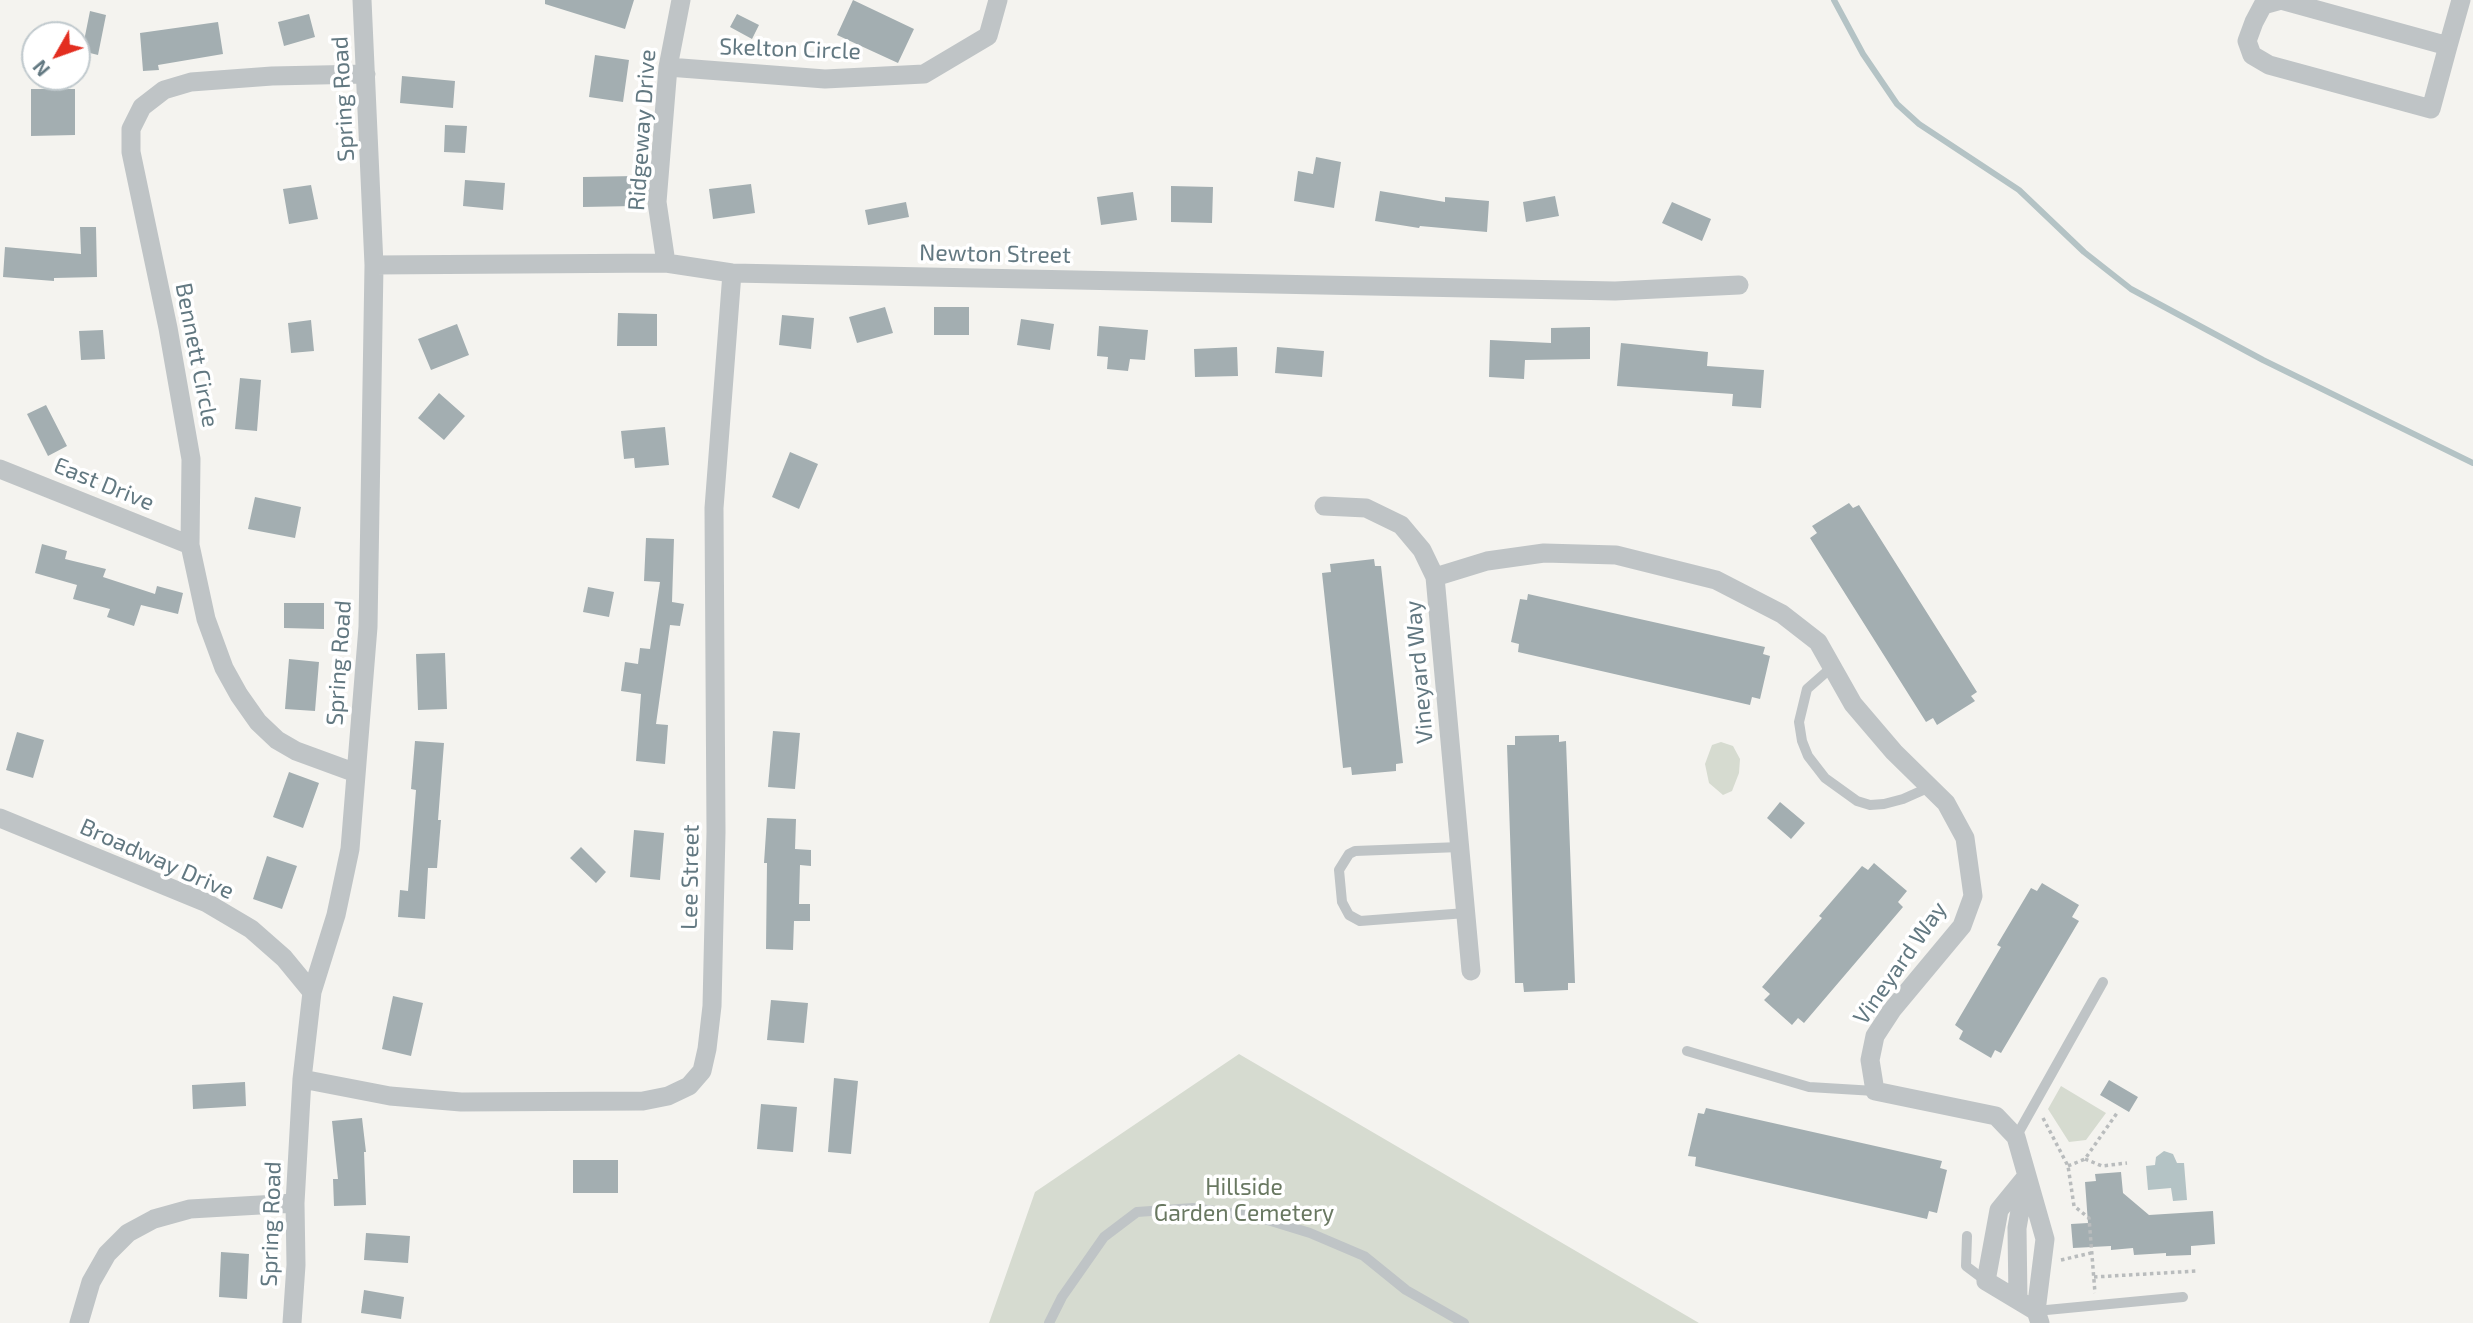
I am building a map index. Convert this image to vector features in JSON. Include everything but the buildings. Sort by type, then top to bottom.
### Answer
[{"type":"street","name":"Spring Road","points":[[292,1323],[302,1079],[312,992],[335,915],[350,849],[368,627],[374,265],[362,0]]},
{"type":"street","name":"Ridgeway Drive","points":[[666,263],[657,202],[668,67],[681,0]]},
{"type":"street","name":"Skelton Circle","points":[[668,67],[825,79],[923,74],[988,36],[998,0]]},
{"type":"street","points":[[2448,46],[2281,0],[2263,5],[2247,41],[2252,55],[2269,65],[2431,109],[2448,46],[2460,0]]},
{"type":"street","name":"Bennett Circle","points":[[356,773],[323,763],[277,740],[258,722],[224,668],[206,619],[190,545],[191,459],[168,328],[131,152],[131,129],[142,107],[164,90],[191,82],[272,76],[366,74]]},
{"type":"street","name":"Newton Street","points":[[374,265],[666,263],[732,273],[1615,291],[1739,285]]},
{"type":"street","name":"Lee Street","points":[[302,1079],[390,1096],[461,1102],[643,1101],[668,1096],[689,1086],[702,1071],[712,1006],[715,872],[714,508],[732,273]]},
{"type":"street","name":"East Drive","points":[[0,469],[190,545]]},
{"type":"street","name":"Vineyard Way","points":[[1324,506],[1366,508],[1401,525],[1422,550],[1434,577],[1471,971]]},
{"type":"street","name":"Vineyard Way","points":[[1434,577],[1487,561],[1544,554],[1616,555],[1716,580],[1782,614],[1818,642],[1853,705],[1894,752],[1946,803],[1965,838],[1973,896],[1962,926],[1892,1010],[1875,1036],[1870,1060],[1875,1091]]},
{"type":"street","name":"Broadway Drive","points":[[0,818],[207,903],[251,929],[284,958],[312,992]]},
{"type":"street","points":[[1875,1091],[1996,1116],[2016,1138],[2045,1238],[2038,1317]]},
{"type":"street","points":[[2026,1177],[1998,1210],[1986,1281],[2018,1300],[2038,1317]]},
{"type":"street","points":[[2018,1300],[2017,1228],[2026,1177]]},
{"type":"street","points":[[79,1323],[92,1282],[107,1254],[128,1233],[154,1219],[190,1209],[295,1203]]},
{"type":"lane","points":[[1832,667],[1807,689],[1799,722],[1808,756],[1825,778],[1857,801],[1870,805],[1903,799],[1930,787]]},
{"type":"lane","points":[[1460,847],[1355,852],[1349,855],[1339,870],[1342,902],[1349,915],[1360,920],[1466,912]]},
{"type":"lane","points":[[2016,1138],[2103,982]]},
{"type":"lane","points":[[1687,1051],[1809,1087],[1875,1091]]},
{"type":"lane","points":[[1049,1323],[1062,1297],[1104,1237],[1137,1212],[1192,1208],[1258,1217],[1310,1233],[1364,1256],[1406,1290],[1464,1323]]},
{"type":"lane","points":[[1967,1236],[1966,1266],[1986,1281]]},
{"type":"lane","points":[[2038,1317],[2096,1305],[2183,1297]]},
{"type":"path","points":[[2033,1108],[2052,1133],[2068,1166],[2074,1206],[2089,1218],[2096,1305]]},
{"type":"path","points":[[2068,1166],[2085,1159],[2117,1113]]},
{"type":"path","points":[[2085,1159],[2102,1166],[2127,1163]]},
{"type":"path","points":[[2060,1260],[2092,1253]]},
{"type":"path","points":[[2094,1277],[2197,1271]]},
{"type":"green space","points":[[1721,742],[1733,746],[1740,759],[1739,773],[1732,791],[1723,795],[1709,783],[1705,764],[1712,745]]},
{"type":"green space","name":"Hillside Garden Cemetery","points":[[1239,1054],[1699,1323],[989,1323],[1035,1192]]},
{"type":"green space","points":[[2061,1086],[2106,1113],[2086,1140],[2069,1142],[2048,1109]]},
{"type":"shaded area","points":[[2164,1151],[2173,1154],[2177,1163],[2184,1163],[2187,1200],[2173,1201],[2171,1188],[2148,1190],[2146,1166],[2155,1165],[2156,1157]]},
{"type":"waterway","points":[[1834,0],[1863,54],[1897,104],[1919,124],[2019,190],[2084,252],[2131,289],[2263,360],[2473,463]]}]
